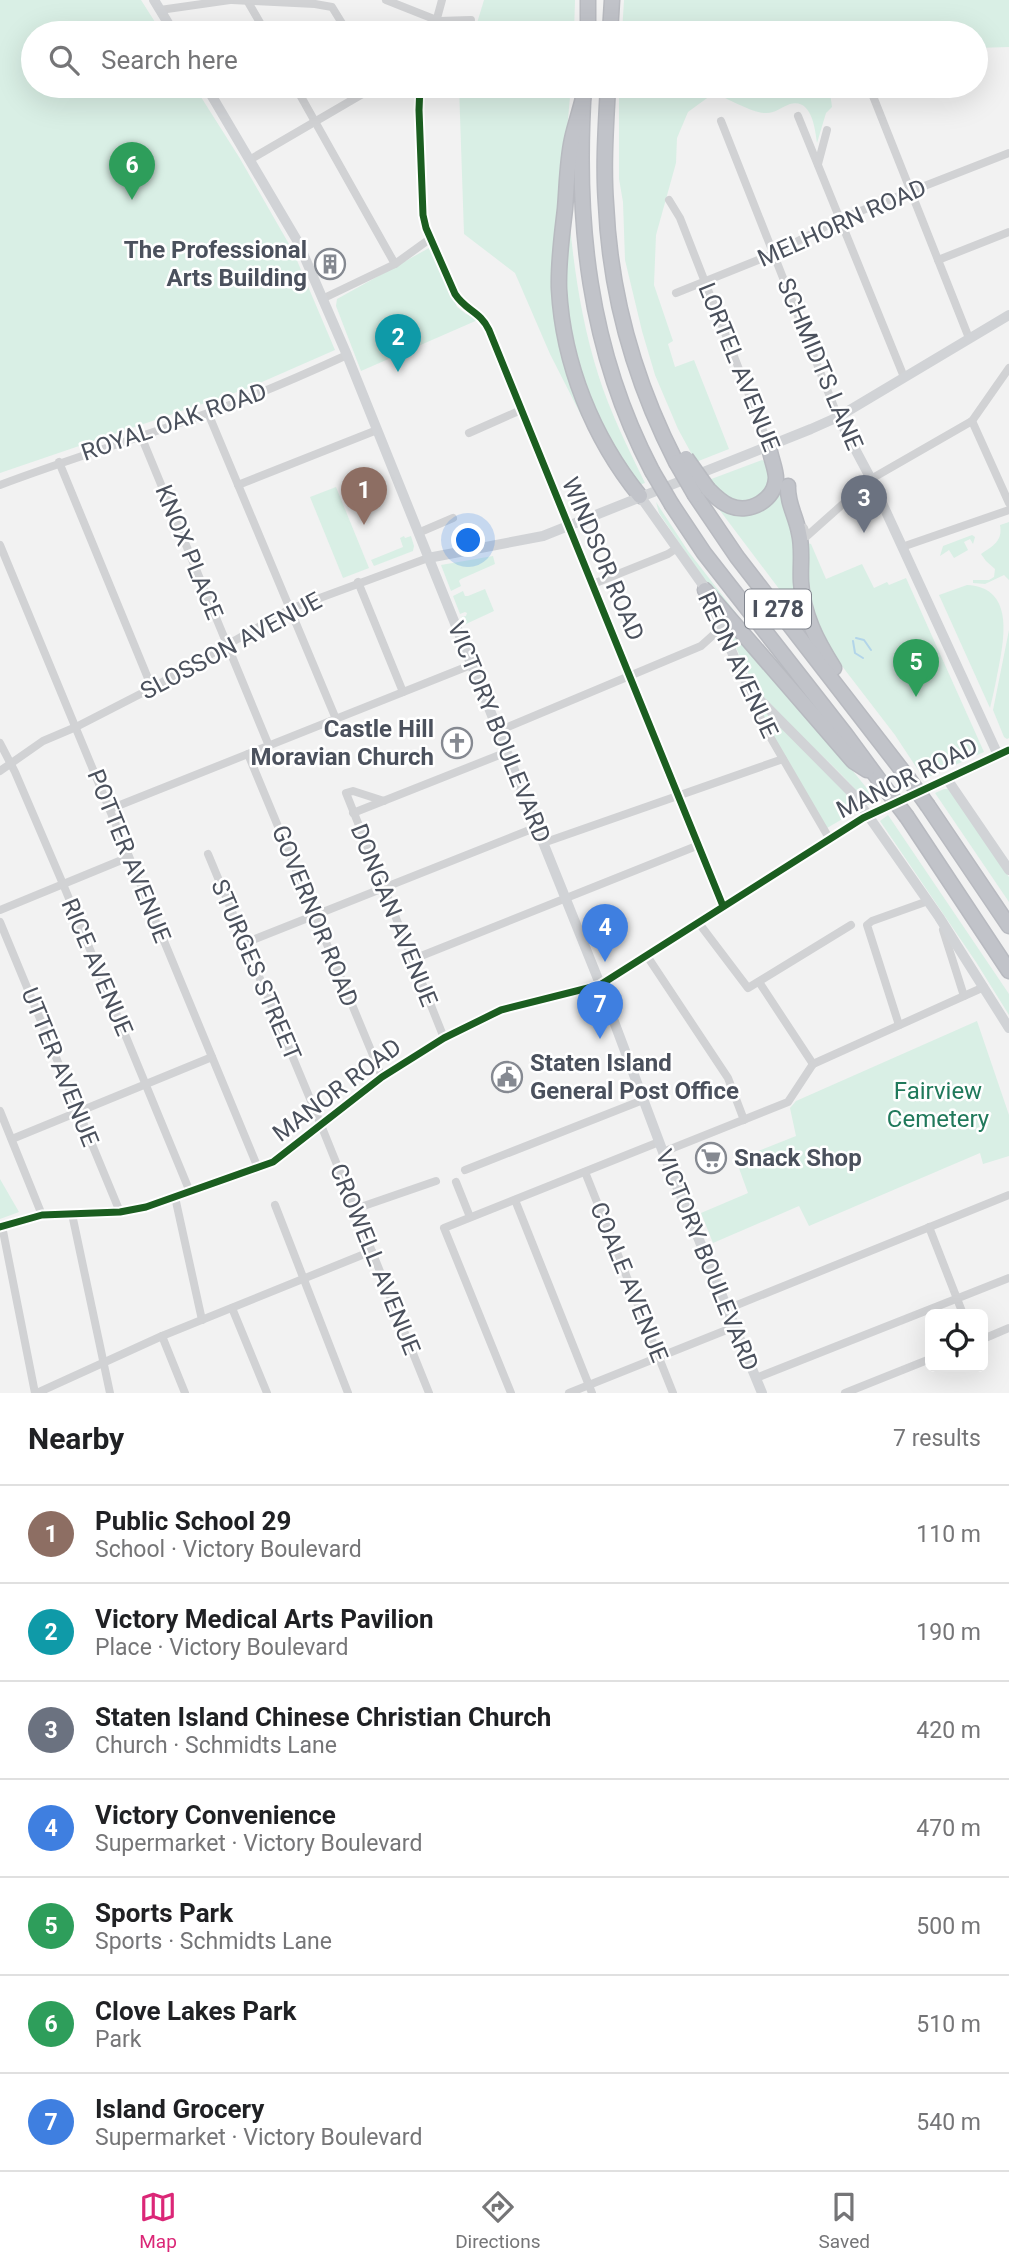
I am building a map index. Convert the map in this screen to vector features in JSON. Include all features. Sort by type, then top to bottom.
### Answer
[{"type":"highway","points":[[587,21],[588,0]]},
{"type":"highway","points":[[611,21],[612,0]]},
{"type":"highway","points":[[583,98],[572,141],[560,254],[559,289],[563,323],[570,361],[583,397],[613,458],[640,496]]},
{"type":"highway","name":"I 278","points":[[584,98],[582,212],[593,303],[617,391],[652,471],[704,553],[907,817],[1009,971]]},
{"type":"highway","name":"I 278","points":[[608,98],[605,193],[613,273],[632,352],[660,427],[702,492],[737,557],[908,778],[1009,926]]},
{"type":"highway","points":[[702,492],[735,508],[750,508],[762,502],[771,493],[776,480],[769,446]]},
{"type":"highway","points":[[788,486],[788,500],[800,539],[801,579],[807,615],[820,645],[865,720]]},
{"type":"highway","points":[[705,590],[853,761],[874,774]]},
{"type":"main road","points":[[157,5],[167,21]]},
{"type":"main road","name":"VICTORY BOULEVARD","points":[[213,98],[298,242],[347,355],[566,899],[661,1147],[762,1393]]},
{"type":"main road","name":"SLOSSON AVENUE","points":[[428,558],[527,540],[769,446],[838,417],[1009,315]]},
{"type":"main road","name":"SCHMIDTS LANE","points":[[838,417],[871,479],[998,755]]},
{"type":"main road","name":"LORTEL AVENUE","points":[[769,446],[788,486]]},
{"type":"main road","name":"REON AVENUE","points":[[640,496],[705,590],[747,685]]},
{"type":"main road","points":[[747,685],[774,716],[845,784],[939,917],[1009,1028]]},
{"type":"main road","name":"MANOR ROAD","points":[[1,1227],[43,1215],[120,1212],[146,1207],[273,1162],[382,1077],[444,1038],[501,1010],[600,985],[829,838],[868,816],[1009,750]]},
{"type":"main road","points":[[947,779],[1009,870]]},
{"type":"street","points":[[157,5],[231,0],[315,4],[332,7],[341,21]]},
{"type":"street","points":[[386,0],[440,21]]},
{"type":"street","points":[[436,20],[442,0]]},
{"type":"street","points":[[248,2],[259,21]]},
{"type":"street","points":[[458,21],[471,20]]},
{"type":"street","points":[[302,98],[395,264]]},
{"type":"street","points":[[251,159],[355,98]]},
{"type":"street","name":"WINDSOR ROAD","points":[[420,98],[425,223],[455,294],[461,303],[484,319],[723,906]]},
{"type":"street","points":[[874,98],[969,338]]},
{"type":"street","points":[[798,116],[904,377]]},
{"type":"street","name":"SCHMIDTS LANE","points":[[721,121],[838,417]]},
{"type":"street","points":[[818,164],[827,130]]},
{"type":"street","name":"MELHORN ROAD","points":[[676,293],[773,254],[840,219],[1009,153]]},
{"type":"street","name":"LORTEL AVENUE","points":[[669,200],[680,218],[769,446]]},
{"type":"street","points":[[937,260],[1009,232]]},
{"type":"street","points":[[322,299],[395,264],[431,238]]},
{"type":"street","name":"ROYAL OAK ROAD","points":[[0,485],[262,393],[347,355]]},
{"type":"street","points":[[871,479],[972,421],[1009,368]]},
{"type":"street","points":[[470,433],[521,410]]},
{"type":"street","points":[[208,413],[336,719]]},
{"type":"street","points":[[972,421],[1009,503]]},
{"type":"street","points":[[238,485],[377,429]]},
{"type":"street","name":"KNOX PLACE","points":[[141,436],[269,746]]},
{"type":"street","points":[[60,462],[152,688]]},
{"type":"street","name":"LORTEL AVENUE","points":[[788,486],[807,536],[871,479]]},
{"type":"street","points":[[902,547],[1009,510]]},
{"type":"street","points":[[418,533],[453,518]]},
{"type":"street","name":"POTTER AVENUE","points":[[0,545],[258,1168]]},
{"type":"street","points":[[593,584],[677,548]]},
{"type":"street","name":"SLOSSON AVENUE","points":[[0,771],[43,741],[152,688],[290,609],[428,558]]},
{"type":"street","points":[[358,582],[403,692]]},
{"type":"street","points":[[498,731],[702,646],[721,628]]},
{"type":"street","points":[[110,809],[471,665]]},
{"type":"street","name":"REON AVENUE","points":[[747,685],[761,720],[829,838]]},
{"type":"street","name":"RICE AVENUE","points":[[0,743],[62,884],[190,1192]]},
{"type":"street","points":[[353,813],[507,752]]},
{"type":"street","name":"GOVERNOR ROAD","points":[[248,754],[382,1077]]},
{"type":"street","points":[[543,843],[783,759]]},
{"type":"street","name":"DONGAN AVENUE","points":[[384,801],[353,792],[347,792],[346,796],[444,1038]]},
{"type":"street","points":[[245,943],[537,827]]},
{"type":"street","points":[[411,960],[699,845]]},
{"type":"street","name":"STURGES STREET","points":[[208,854],[321,1125]]},
{"type":"street","points":[[0,910],[129,857]]},
{"type":"street","points":[[899,1024],[867,925],[928,901]]},
{"type":"street","points":[[939,917],[964,996]]},
{"type":"street","name":"UTTER AVENUE","points":[[0,922],[120,1212]]},
{"type":"street","points":[[698,922],[748,988],[851,925]]},
{"type":"street","points":[[647,956],[728,1078],[744,1120]]},
{"type":"street","points":[[759,982],[813,1064]]},
{"type":"street","points":[[511,1393],[444,1228],[585,1172],[744,1120],[788,1102],[813,1064],[984,987]]},
{"type":"street","points":[[12,1139],[212,1057]]},
{"type":"street","points":[[465,1170],[643,1100]]},
{"type":"street","points":[[0,1111],[43,1215]]},
{"type":"street","name":"CROWELL AVENUE","points":[[321,1125],[429,1393]]},
{"type":"street","name":"COALE AVENUE","points":[[585,1172],[673,1393]]},
{"type":"street","points":[[355,1209],[436,1181]]},
{"type":"street","points":[[456,1182],[470,1217]]},
{"type":"street","points":[[727,1309],[1009,1195]]},
{"type":"street","points":[[175,1197],[202,1320]]},
{"type":"street","points":[[515,1200],[590,1389]]},
{"type":"street","points":[[275,1205],[348,1393]]},
{"type":"street","points":[[72,1214],[110,1393]]},
{"type":"street","points":[[1,1227],[36,1393],[162,1336],[372,1251]]},
{"type":"street","points":[[929,1227],[961,1309]]},
{"type":"street","points":[[756,1378],[1009,1278]]},
{"type":"street","points":[[232,1308],[267,1393]]},
{"type":"street","points":[[569,1393],[590,1389],[659,1357],[734,1327]]},
{"type":"street","points":[[988,1337],[1009,1328]]},
{"type":"street","points":[[162,1336],[185,1393]]},
{"type":"street","points":[[845,1393],[925,1361]]},
{"type":"green space","points":[[0,0],[141,0],[154,21],[21,21],[21,98],[202,98],[293,251],[335,350],[246,389],[0,473]]},
{"type":"green space","points":[[484,0],[575,0],[574,21],[478,21]]},
{"type":"green space","points":[[624,0],[1009,0],[1009,47],[988,48],[988,21],[623,21]]},
{"type":"green space","points":[[459,98],[570,98],[558,230],[562,347],[628,489],[626,490],[581,415],[550,354],[515,273],[464,234]]},
{"type":"green space","points":[[619,98],[707,98],[688,112],[677,138],[676,163],[656,235],[654,285],[673,341],[668,344],[675,367],[694,360],[729,449],[696,462],[678,429],[655,375],[642,331],[625,260],[623,202],[619,179]]},
{"type":"green space","points":[[725,98],[831,98],[832,107],[826,113],[817,143],[808,110],[797,103],[765,113]]},
{"type":"green space","points":[[570,226],[588,338],[614,416],[645,483],[639,485],[614,448],[581,383],[565,316],[566,228]]},
{"type":"green space","points":[[429,248],[433,250],[457,307],[480,319],[361,371],[336,306],[337,299]]},
{"type":"green space","points":[[762,460],[766,462],[772,478],[760,498],[736,504],[706,481]]},
{"type":"green space","points":[[779,483],[798,541],[807,626],[715,504],[741,513]]},
{"type":"green space","points":[[336,487],[369,568],[343,578],[310,497]]},
{"type":"green space","points":[[656,502],[688,551],[790,683],[714,594],[659,513]]},
{"type":"green space","points":[[793,503],[808,543],[811,544],[826,579],[862,564],[874,588],[906,578],[984,752],[924,779],[895,735],[832,653],[811,611]]},
{"type":"green space","points":[[1009,522],[1009,580],[1004,575],[985,584],[973,583],[973,580],[989,580],[994,577],[995,569],[981,554],[998,539],[1000,525]]},
{"type":"green space","points":[[972,535],[975,537],[973,544],[970,539],[964,542],[968,550],[954,558],[949,550],[940,556],[943,546]]},
{"type":"green space","points":[[411,536],[413,551],[374,566],[371,560],[403,547],[400,538]]},
{"type":"green space","points":[[493,556],[495,564],[461,579],[461,586],[451,591],[441,565]]},
{"type":"green space","points":[[967,585],[981,587],[991,593],[1002,611],[1002,647],[990,708],[939,595]]},
{"type":"green space","points":[[485,589],[494,611],[466,624],[465,618],[464,624],[461,617],[467,613],[460,614],[453,596],[463,591],[465,596],[468,596]]},
{"type":"green space","points":[[1009,630],[1009,738],[1007,739],[993,710]]},
{"type":"green space","points":[[730,631],[808,715],[877,801],[868,805],[760,692],[751,679]]},
{"type":"green space","points":[[759,709],[841,786],[858,810],[827,828],[765,723]]},
{"type":"green space","points":[[949,789],[1009,877],[1009,902],[935,793]]},
{"type":"green space","points":[[888,815],[1009,994],[1009,1015],[880,821]]},
{"type":"green space","name":"Fairview Cemetery","points":[[977,1021],[1009,1115],[1009,1156],[983,1164],[980,1153],[809,1226],[799,1206],[713,1243],[701,1213],[748,1193],[736,1160],[796,1136],[790,1108],[796,1101]]},
{"type":"green space","points":[[0,1179],[19,1212],[0,1219]]},
{"type":"waterway","points":[[856,638],[864,640],[871,650]]},
{"type":"waterway","points":[[853,641],[855,653],[863,658]]},
{"type":"cycle path","points":[[420,98],[423,215],[426,228],[455,294],[489,330],[723,906]]},
{"type":"cycle path","points":[[0,1227],[42,1215],[120,1212],[146,1207],[273,1162],[382,1077],[444,1038],[501,1010],[600,985],[863,818],[1009,750]]},
{"type":"place","name":"Clove Lakes Park","points":[[132,200]]},
{"type":"place","name":"The Professional Arts Building","points":[[330,264]]},
{"type":"place","name":"Victory Medical Arts Pavilion","points":[[398,372]]},
{"type":"place","name":"Public School 29","points":[[364,525]]},
{"type":"place","name":"Staten Island Chinese Christian Church","points":[[864,533]]},
{"type":"place","name":"Sports Park","points":[[916,697]]},
{"type":"place","name":"Castle Hill Moravian Church","points":[[457,743]]},
{"type":"place","name":"Victory Convenience","points":[[605,962]]},
{"type":"place","name":"Island Grocery","points":[[600,1039]]},
{"type":"place","name":"Staten Island General Post Office","points":[[507,1077]]},
{"type":"place","name":"Snack Shop","points":[[711,1158]]}]
